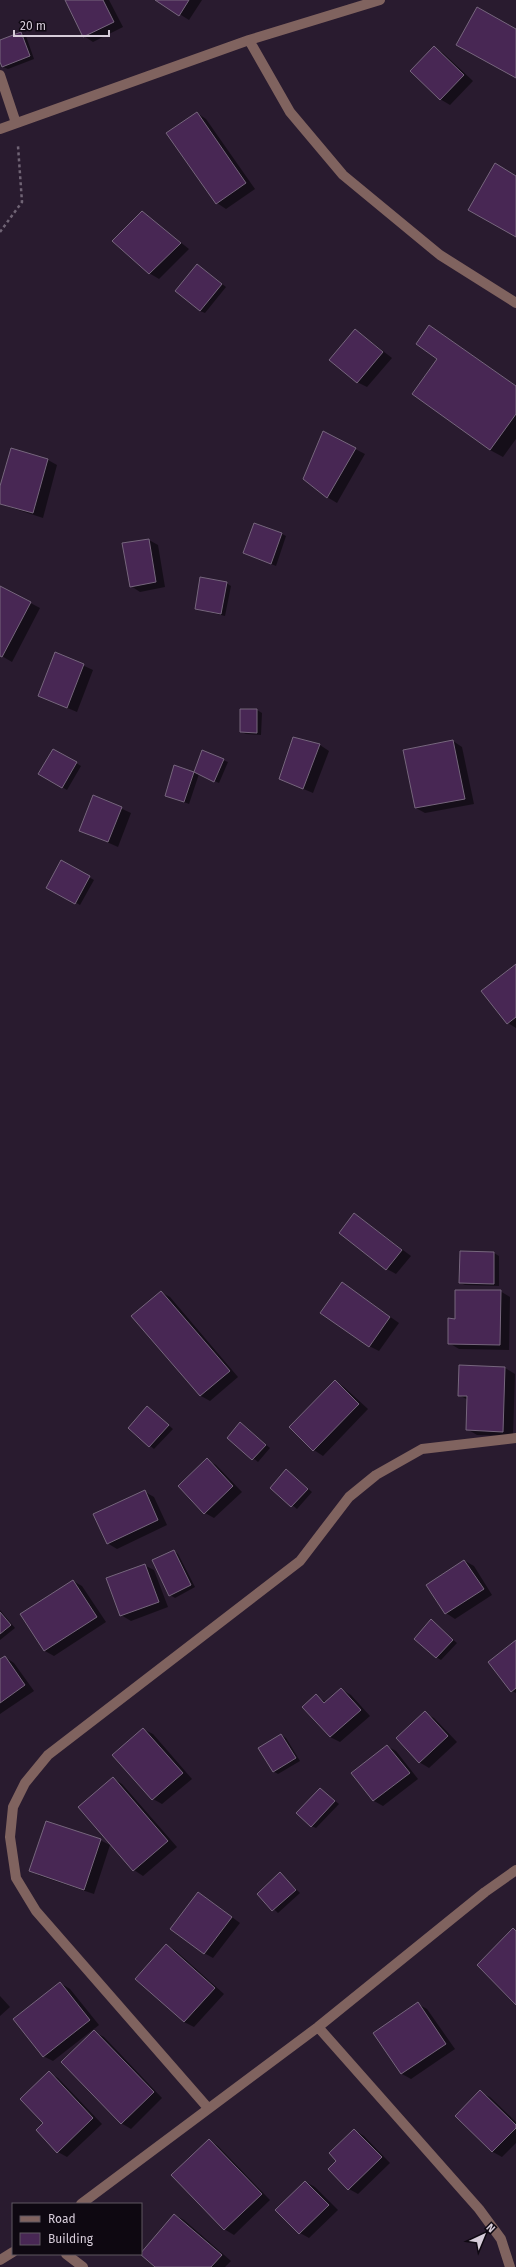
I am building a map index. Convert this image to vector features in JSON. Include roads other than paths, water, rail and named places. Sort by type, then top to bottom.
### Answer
[{"type":"street","points":[[0,129],[249,40],[380,0]]},
{"type":"street","points":[[249,40],[290,112],[343,175],[440,255],[516,303]]},
{"type":"street","points":[[0,75],[16,124]]},
{"type":"street","points":[[208,2108],[36,1911],[16,1878],[10,1837],[13,1807],[25,1783],[48,1755],[300,1560],[349,1497],[376,1475],[422,1449],[516,1438]]},
{"type":"street","points":[[82,2203],[318,2027],[485,1892],[516,1870]]},
{"type":"street","points":[[318,2027],[479,2209],[500,2239],[510,2267]]},
{"type":"street","points":[[0,2260],[12,2253]]},
{"type":"street","points":[[67,2255],[83,2267]]}]
